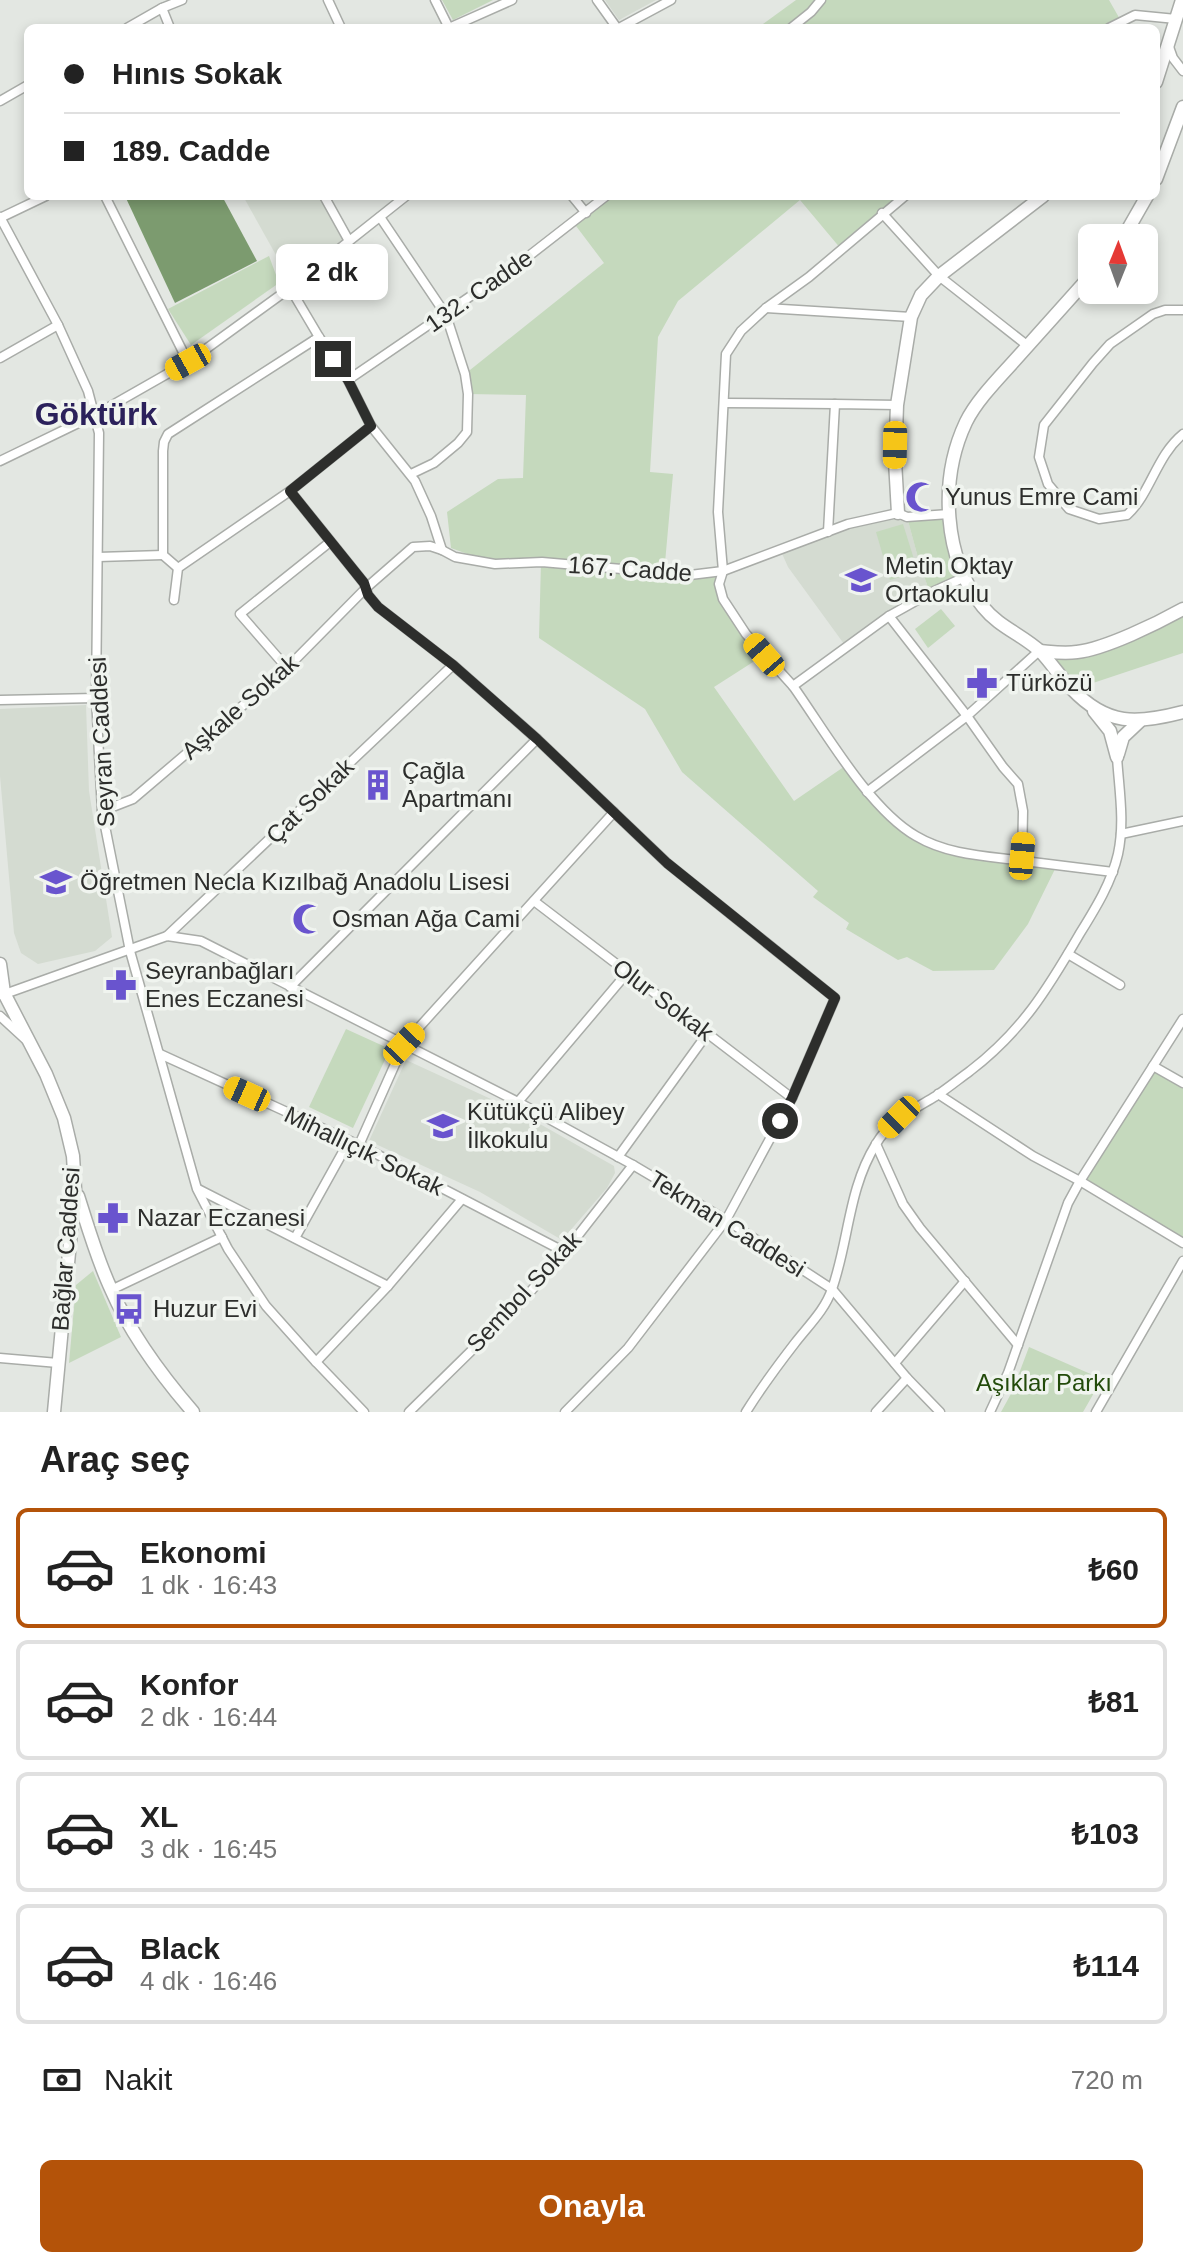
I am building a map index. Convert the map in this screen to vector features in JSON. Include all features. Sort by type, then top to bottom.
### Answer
[{"type":"main road","points":[[1160,69],[1182,0]]},
{"type":"main road","points":[[1160,166],[1183,107]]},
{"type":"main road","points":[[898,513],[895,461],[897,405],[911,317],[921,295],[939,276],[1038,200]]},
{"type":"main road","points":[[1131,224],[1145,200]]},
{"type":"main road","points":[[1078,290],[987,392],[967,420],[952,469],[949,514],[955,549],[975,596],[986,611],[1039,651],[1092,708],[1110,731],[1117,757]]},
{"type":"main road","points":[[1039,651],[1080,652],[1106,644],[1183,609]]},
{"type":"main road","points":[[1092,708],[1115,719],[1157,719],[1183,712]]},
{"type":"main road","points":[[1117,757],[1123,737],[1141,720]]},
{"type":"main road","name":"Bağlar Caddesi","points":[[0,964],[2,995],[57,1097],[73,1156],[75,1189],[54,1412]]},
{"type":"main road","points":[[75,1189],[111,1290],[142,1347],[193,1412]]},
{"type":"street","points":[[328,0],[339,24]]},
{"type":"street","points":[[435,0],[447,24]]},
{"type":"street","points":[[458,24],[512,0]]},
{"type":"street","points":[[597,0],[615,24]]},
{"type":"street","points":[[626,24],[671,0]]},
{"type":"street","points":[[796,24],[821,0]]},
{"type":"street","points":[[134,24],[176,1]]},
{"type":"street","points":[[162,8],[168,24]]},
{"type":"street","points":[[1117,24],[1135,15],[1176,19]]},
{"type":"street","points":[[1168,44],[1173,58],[1183,71]]},
{"type":"street","points":[[0,101],[24,87]]},
{"type":"street","points":[[0,218],[38,200]]},
{"type":"street","points":[[107,200],[188,362]]},
{"type":"street","points":[[326,200],[349,241]]},
{"type":"street","points":[[0,461],[95,415],[188,362],[290,288],[401,200]]},
{"type":"street","points":[[575,200],[586,213]]},
{"type":"street","name":"132. Cadde","points":[[348,380],[525,259],[601,200]]},
{"type":"street","points":[[900,200],[809,277],[766,308],[741,331],[726,354],[718,512],[723,571],[719,584],[723,599],[755,645],[793,686],[867,792],[897,823],[917,837],[944,848],[1113,872]]},
{"type":"street","points":[[882,213],[939,276],[1028,346]]},
{"type":"street","points":[[380,217],[446,315],[465,374],[468,394],[467,432],[434,463],[411,474]]},
{"type":"street","name":"Seyran Caddesi","points":[[0,218],[58,325],[88,391],[99,433],[96,698],[102,811],[130,951],[197,1189],[222,1237],[266,1306],[364,1412]]},
{"type":"street","points":[[290,288],[348,380],[371,426],[411,474],[431,516],[442,550]]},
{"type":"street","points":[[766,308],[911,317]]},
{"type":"street","points":[[1183,310],[1153,314],[1110,344],[1044,425],[1039,457],[1048,484],[1069,509],[1099,519],[1127,515],[1173,442],[1183,434]]},
{"type":"street","points":[[0,358],[58,325]]},
{"type":"street","points":[[163,555],[163,451],[168,434],[319,337]]},
{"type":"street","points":[[724,403],[897,405]]},
{"type":"street","points":[[828,532],[835,404]]},
{"type":"street","points":[[174,600],[178,568],[290,491],[371,426]]},
{"type":"street","points":[[290,491],[378,607],[453,665],[537,739],[667,863],[835,998],[792,1098],[726,1220],[628,1348],[565,1412]]},
{"type":"street","name":"167. Cadde","points":[[366,588],[413,547],[430,546],[455,557],[495,564],[542,562],[690,575],[723,571],[848,524],[898,513],[907,517],[949,514]]},
{"type":"street","points":[[287,668],[240,614],[330,542]]},
{"type":"street","points":[[98,557],[163,555],[178,568]]},
{"type":"street","points":[[793,686],[889,616],[965,577]]},
{"type":"street","name":"Aşkale Sokak","points":[[102,811],[133,799],[287,668],[366,588]]},
{"type":"street","points":[[889,616],[1018,784],[1023,811],[1022,861]]},
{"type":"street","points":[[867,792],[967,716],[1039,651]]},
{"type":"street","name":"Çat Sokak","points":[[167,936],[453,665]]},
{"type":"street","points":[[0,700],[96,698]]},
{"type":"street","points":[[290,987],[537,739]]},
{"type":"street","points":[[746,1412],[823,1309],[832,1289],[853,1196],[876,1144],[899,1117],[938,1094],[992,1054],[1012,1034],[1048,989],[1104,894],[1113,872],[1121,834],[1117,757]]},
{"type":"street","points":[[359,1145],[404,1044],[614,812]]},
{"type":"street","points":[[1121,834],[1183,821]]},
{"type":"street","name":"Olur Sokak","points":[[534,901],[792,1098]]},
{"type":"street","points":[[2,995],[167,936]]},
{"type":"street","name":"Tekman Caddesi","points":[[167,936],[201,941],[404,1044],[518,1102],[726,1220],[832,1289],[940,1412]]},
{"type":"street","points":[[1068,954],[1120,985]]},
{"type":"street","points":[[518,1102],[627,973]]},
{"type":"street","name":"Bağlar Caddesi","points":[[0,1016],[31,1045]]},
{"type":"street","points":[[990,1412],[1008,1373],[1064,1214],[1080,1181],[1183,1019]]},
{"type":"street","points":[[618,1157],[707,1034]]},
{"type":"street","name":"Mihallıçık Sokak","points":[[160,1054],[359,1145],[565,1252]]},
{"type":"street","points":[[1153,1066],[1183,1083]]},
{"type":"street","points":[[938,1094],[1033,1156],[1183,1243]]},
{"type":"street","points":[[295,1238],[349,1141]]},
{"type":"street","points":[[876,1144],[903,1204],[1018,1345]]},
{"type":"street","name":"Sembol Sokak","points":[[409,1412],[523,1300],[633,1165]]},
{"type":"street","points":[[197,1189],[388,1286]]},
{"type":"street","points":[[316,1362],[388,1286],[462,1199]]},
{"type":"street","points":[[111,1290],[222,1237]]},
{"type":"street","points":[[1096,1412],[1183,1261]]},
{"type":"street","points":[[895,1363],[965,1281]]},
{"type":"street","points":[[0,1358],[58,1363]]},
{"type":"street","points":[[876,1412],[907,1378]]},
{"type":"shaded area","points":[[605,0],[656,0],[619,20]]},
{"type":"shaded area","points":[[127,200],[224,200],[257,261],[175,303]]},
{"type":"shaded area","points":[[245,200],[326,200],[349,241],[286,273]]},
{"type":"shaded area","name":"Metin Oktay Ortaokulu","points":[[898,513],[907,517],[930,593],[847,648],[788,567],[780,549]]},
{"type":"shaded area","name":"Öğretmen Necla Kızılbağ Anadolu Lisesi","points":[[86,705],[89,791],[112,937],[95,951],[38,964],[21,953],[14,933],[0,776],[0,709]]},
{"type":"shaded area","points":[[406,1060],[517,1111],[614,1166],[615,1173],[607,1188],[562,1240],[480,1192],[369,1141]]},
{"type":"green space","points":[[442,0],[493,0],[453,20]]},
{"type":"green space","points":[[796,0],[1109,0],[1121,21],[1116,24],[763,24]]},
{"type":"green space","points":[[601,200],[800,200],[678,301],[658,337],[650,472],[673,474],[664,574],[723,571],[723,600],[764,655],[714,687],[794,801],[848,764],[897,822],[944,848],[1057,865],[1028,924],[994,970],[933,971],[907,957],[898,960],[846,929],[849,923],[813,897],[818,891],[682,772],[645,709],[539,638],[541,562],[495,564],[451,548],[447,512],[498,479],[523,478],[526,395],[468,394],[465,374],[604,263],[573,222]]},
{"type":"green space","points":[[800,200],[900,200],[841,249]]},
{"type":"green space","points":[[269,256],[279,283],[191,345],[168,309]]},
{"type":"green space","points":[[949,514],[965,577],[930,593],[907,517]]},
{"type":"green space","points":[[903,524],[918,572],[890,580],[876,532]]},
{"type":"green space","points":[[941,609],[955,626],[928,648],[915,629]]},
{"type":"green space","points":[[1183,609],[1183,653],[1072,690],[1039,651],[1081,652]]},
{"type":"green space","points":[[346,1029],[390,1049],[353,1128],[309,1107]]},
{"type":"green space","points":[[1153,1066],[1183,1083],[1183,1243],[1080,1181]]},
{"type":"green space","points":[[93,1271],[121,1337],[69,1363],[76,1285]]},
{"type":"green space","name":"Aşıklar Parkı","points":[[1029,1347],[1102,1379],[1083,1412],[1001,1412]]},
{"type":"place","name":"Yunus Emre Cami","points":[[921,497]]},
{"type":"place","name":"Metin Oktay Ortaokulu","points":[[861,580]]},
{"type":"place","name":"Türközü","points":[[982,683]]},
{"type":"place","name":"Çağla Apartmanı","points":[[378,785]]},
{"type":"place","name":"Öğretmen Necla Kızılbağ Anadolu Lisesi","points":[[56,882]]},
{"type":"place","name":"Osman Ağa Cami","points":[[308,919]]},
{"type":"place","name":"Seyranbağları Enes Eczanesi","points":[[121,985]]},
{"type":"place","name":"Kütükçü Alibey İlkokulu","points":[[443,1126]]},
{"type":"place","name":"Nazar Eczanesi","points":[[113,1218]]},
{"type":"place","name":"Huzur Evi","points":[[129,1309]]},
{"type":"district","name":"Göktürk","points":[[96,414]]},
{"type":"route","points":[[333,359],[348,380],[371,426],[290,491],[364,583],[368,595],[378,607],[453,665],[537,739],[667,863],[835,998],[780,1121]]}]
